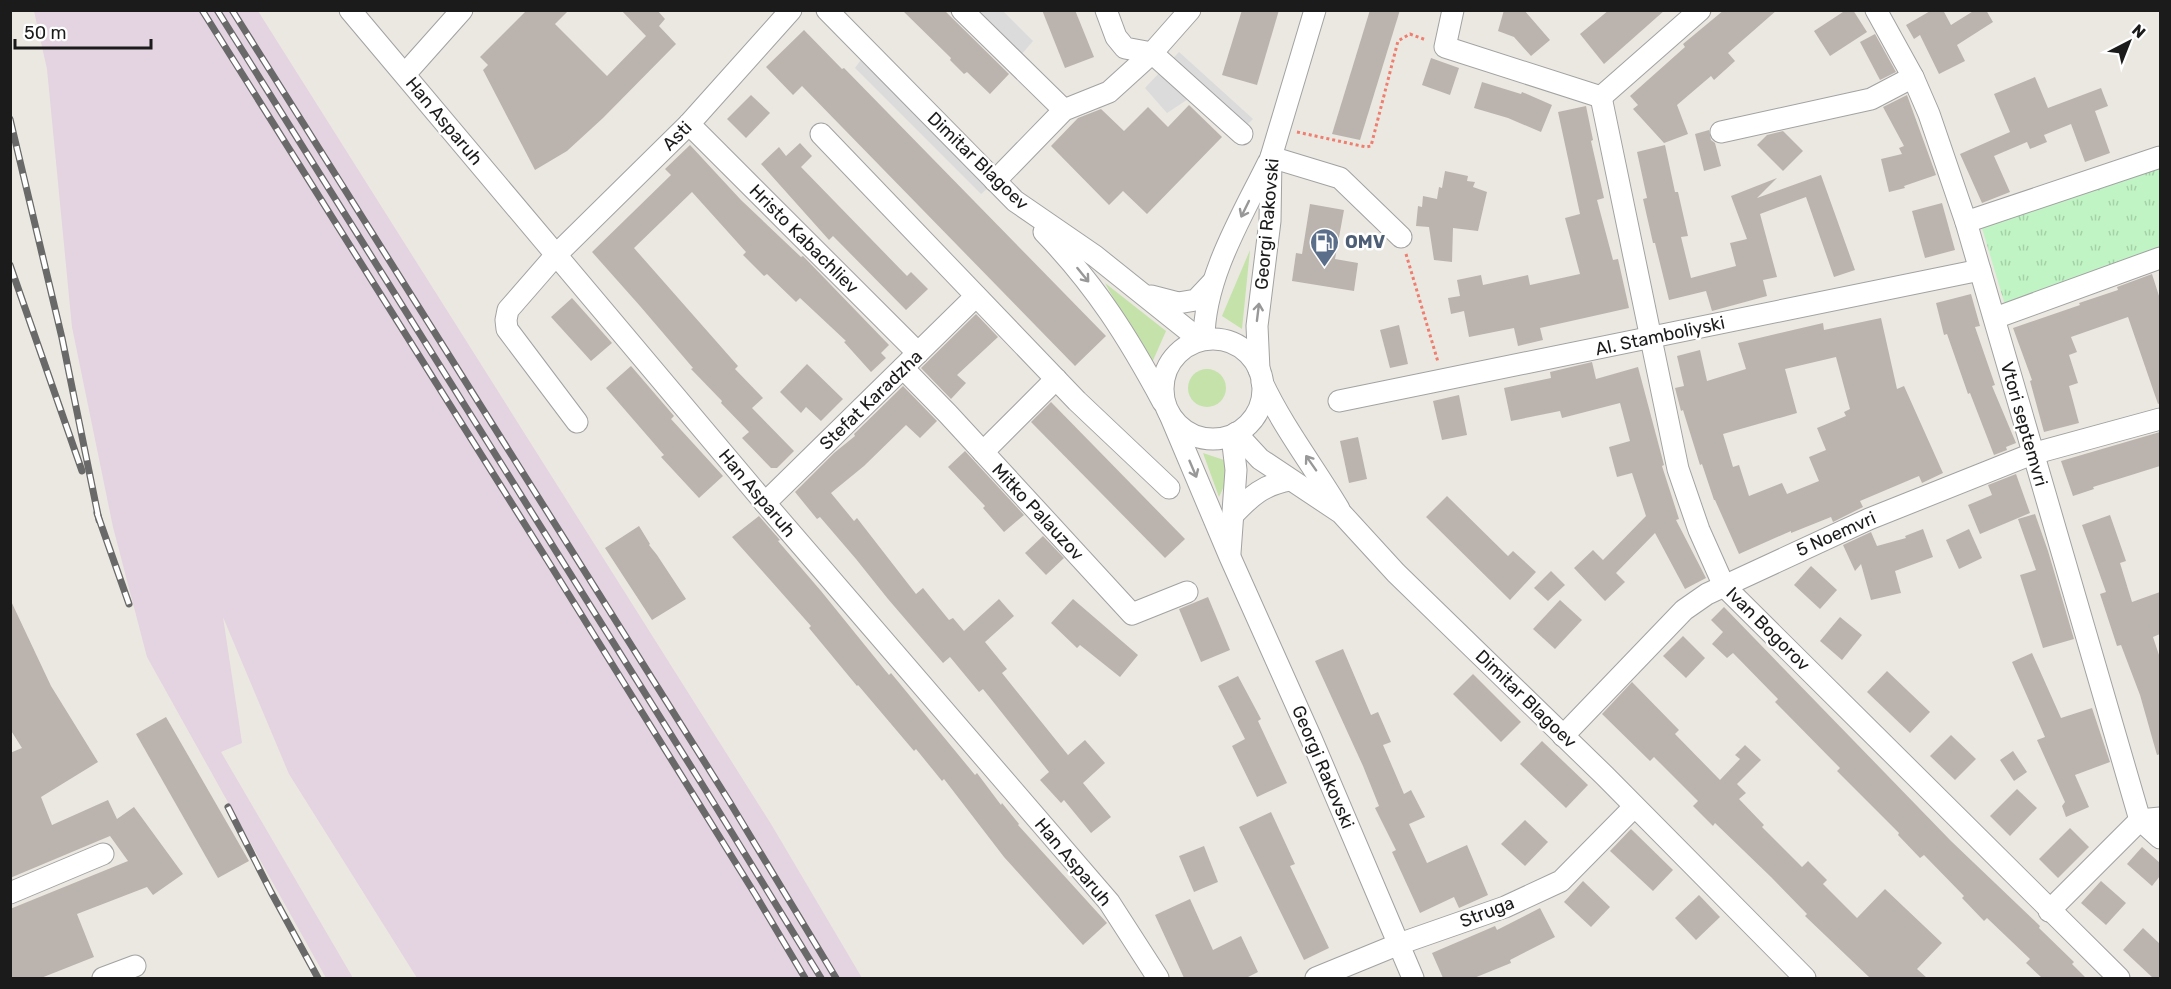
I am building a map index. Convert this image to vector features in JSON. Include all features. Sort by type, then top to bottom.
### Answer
[{"type":"street","name":"Han Asparuh","points":[[350,10],[765,503],[1109,902],[1158,978]]},
{"type":"street","points":[[405,74],[462,10]]},
{"type":"street","name":"Asti","points":[[577,422],[507,329],[508,310],[555,256],[689,124],[791,10]]},
{"type":"street","name":"Dimitar Blagoev","points":[[827,10],[1015,201],[1095,256],[1202,340]]},
{"type":"street","points":[[962,10],[1064,110]]},
{"type":"street","points":[[1106,10],[1116,37],[1125,48],[1152,53],[1242,134]]},
{"type":"street","points":[[995,181],[1064,110],[1109,92],[1152,53],[1190,10]]},
{"type":"street","name":"Georgi Rakovski","points":[[1261,376],[1257,326],[1270,221],[1271,157],[1315,10]]},
{"type":"street","points":[[1454,10],[1445,47],[1601,97],[1700,10]]},
{"type":"street","name":"Vtori septemvri","points":[[1876,10],[1913,77],[1929,114],[1966,222],[2032,454],[2150,819]]},
{"type":"street","points":[[1721,132],[1871,99],[1913,77]]},
{"type":"street","name":"Ivan Bogorov","points":[[1601,97],[1678,468],[1699,530],[1724,586],[2119,978]]},
{"type":"street","name":"Hristo Kabachliev","points":[[689,124],[918,353]]},
{"type":"street","points":[[821,134],[1056,379],[1169,488]]},
{"type":"street","points":[[1202,340],[1213,282],[1236,228],[1271,157],[1340,178],[1401,237]]},
{"type":"street","points":[[1966,222],[2160,157]]},
{"type":"street","name":"Georgi Rakovski","points":[[1015,201],[1070,259],[1099,294],[1132,345],[1167,410],[1413,978]]},
{"type":"street","points":[[1995,318],[2160,258]]},
{"type":"street","name":"Al. Stamboliyski","points":[[1339,400],[1980,270]]},
{"type":"street","points":[[1144,294],[1178,303],[1196,300],[1213,282]]},
{"type":"street","name":"Stefat Karadzha","points":[[765,503],[976,296]]},
{"type":"street","points":[[1261,376],[1262,398],[1257,412],[1249,424],[1234,434],[1218,439],[1204,439],[1185,430],[1167,410],[1162,388],[1165,372],[1179,352],[1202,340],[1227,341],[1237,345],[1254,360],[1278,413],[1320,476],[1341,513]]},
{"type":"street","name":"Mitko Palauzov","points":[[903,368],[984,452],[1132,614],[1187,592]]},
{"type":"street","points":[[984,452],[1056,379]]},
{"type":"street","name":"5 Noemvri","points":[[1563,736],[1684,610],[1724,586],[1869,519],[2032,454],[2160,419]]},
{"type":"street","name":"Dimitar Blagoev","points":[[1234,434],[1260,459],[1341,513],[1396,573],[1805,978]]},
{"type":"street","name":"Georgi Rakovski","points":[[1230,557],[1236,470],[1234,434]]},
{"type":"street","points":[[1233,515],[1254,494],[1275,482],[1290,480]]},
{"type":"street","name":"Struga","points":[[1316,978],[1399,944],[1505,907],[1560,881],[1634,807]]},
{"type":"street","points":[[2049,911],[2150,819],[2160,838]]},
{"type":"street","points":[[10,892],[103,854]]},
{"type":"street","points":[[103,978],[135,966]]},
{"type":"path","points":[[1279,128],[1366,147],[1371,146],[1398,41],[1410,34],[1445,47]]},
{"type":"path","points":[[1401,237],[1443,380]]},
{"type":"shaded area","points":[[34,11],[258,11],[771,824],[862,978],[417,978],[289,774],[223,617],[242,743],[221,752],[353,978],[326,978],[147,657],[113,527],[72,327],[47,69]]},
{"type":"shaded area","points":[[976,11],[1003,11],[1033,41],[1021,55]]},
{"type":"shaded area","points":[[1179,52],[1253,119],[1234,138],[1188,99],[1167,113],[1145,88]]},
{"type":"shaded area","points":[[863,57],[992,184],[981,194],[855,68]]},
{"type":"green space","points":[[2160,166],[2160,249],[2005,305],[1982,228]]},
{"type":"green space","points":[[1250,250],[1242,329],[1222,316]]},
{"type":"green space","points":[[1105,283],[1166,331],[1151,365]]},
{"type":"green space","points":[[1207,369],[1221,374],[1226,388],[1221,402],[1207,407],[1193,402],[1188,388],[1193,374]]},
{"type":"green space","points":[[1203,453],[1227,461],[1225,484],[1219,497]]},
{"type":"building","points":[[527,10],[569,10],[555,24],[607,76],[646,36],[621,10],[657,10],[665,19],[659,26],[676,44],[567,151],[535,170],[483,70],[488,65],[480,57]]},
{"type":"building","points":[[902,10],[944,10],[1009,74],[990,94],[967,72],[964,74]]},
{"type":"building","points":[[1042,10],[1075,10],[1094,57],[1065,68]]},
{"type":"building","points":[[1242,10],[1279,10],[1257,85],[1222,75]]},
{"type":"building","points":[[1370,10],[1400,10],[1360,140],[1332,134]]},
{"type":"building","points":[[1504,10],[1524,10],[1550,40],[1531,56],[1514,37],[1498,31]]},
{"type":"building","points":[[1609,10],[1665,10],[1604,64],[1580,34]]},
{"type":"building","points":[[1724,10],[1777,10],[1728,53],[1735,61],[1714,80],[1711,76],[1677,105],[1688,134],[1664,143],[1633,109],[1638,105],[1630,96],[1685,47],[1683,44]]},
{"type":"building","points":[[1846,10],[1853,10],[1867,32],[1830,56],[1814,31]]},
{"type":"building","points":[[1932,10],[1943,10],[1951,25],[1975,10],[1986,10],[1993,22],[1957,45],[1965,61],[1939,74],[1920,35],[1914,39],[1906,25]]},
{"type":"building","points":[[804,30],[1106,336],[1075,366],[802,86],[793,95],[766,67]]},
{"type":"building","points":[[1875,34],[1896,72],[1880,80],[1860,42]]},
{"type":"building","points":[[1431,58],[1459,68],[1450,95],[1422,85]]},
{"type":"building","points":[[2035,77],[2048,108],[2101,88],[2108,106],[2095,111],[2110,153],[2085,162],[2071,124],[2044,135],[2047,142],[2030,149],[2027,142],[1994,156],[2010,192],[1982,203],[1960,154],[2010,132],[1994,94]]},
{"type":"building","points":[[1482,82],[1521,94],[1522,92],[1552,105],[1541,132],[1508,118],[1474,108]]},
{"type":"building","points":[[751,95],[770,113],[746,138],[727,119]]},
{"type":"building","points":[[1907,95],[1936,175],[1889,192],[1881,159],[1902,154],[1899,148],[1904,146],[1883,107]]},
{"type":"building","points":[[1189,105],[1222,137],[1147,214],[1123,191],[1109,205],[1051,146],[1078,118],[1101,109],[1124,131],[1148,107],[1168,127]]},
{"type":"building","points":[[1586,106],[1593,140],[1591,141],[1604,198],[1597,200],[1613,260],[1618,259],[1629,308],[1540,328],[1543,340],[1518,346],[1514,328],[1469,337],[1464,311],[1451,314],[1448,298],[1460,296],[1457,280],[1481,275],[1483,285],[1528,275],[1530,285],[1580,274],[1565,218],[1580,214],[1558,112]]},
{"type":"building","points":[[1709,130],[1721,166],[1704,171],[1695,134]]},
{"type":"building","points":[[1783,131],[1803,151],[1783,171],[1757,145],[1767,135]]},
{"type":"building","points":[[800,143],[812,156],[801,167],[907,276],[911,272],[928,289],[906,310],[833,236],[829,240],[761,164],[779,147],[786,156]]},
{"type":"building","points":[[690,145],[741,200],[801,257],[803,256],[889,345],[881,353],[886,358],[871,372],[844,342],[846,341],[800,298],[796,302],[743,255],[746,252],[692,192],[634,248],[738,366],[735,369],[763,398],[752,408],[794,451],[777,468],[771,468],[742,438],[749,432],[691,369],[693,368],[592,252],[671,175],[665,169]]},
{"type":"building","points":[[1665,145],[1675,192],[1678,192],[1688,236],[1681,237],[1691,278],[1736,266],[1730,243],[1747,239],[1731,196],[1777,178],[1757,198],[1821,175],[1855,270],[1834,277],[1806,197],[1760,214],[1777,277],[1763,280],[1767,296],[1712,311],[1706,291],[1669,300],[1643,199],[1647,198],[1637,152]]},
{"type":"building","points":[[1445,171],[1468,176],[1467,181],[1475,182],[1473,187],[1487,192],[1478,231],[1453,228],[1452,262],[1434,260],[1429,227],[1416,226],[1418,206],[1422,207],[1423,196],[1437,199]]},
{"type":"building","points":[[1942,203],[1955,250],[1925,258],[1912,211]]},
{"type":"building","points":[[1310,204],[1344,210],[1335,259],[1358,263],[1354,291],[1292,281],[1296,253],[1302,254]]},
{"type":"building","points":[[2152,274],[2160,299],[2160,403],[2158,404],[2128,317],[2071,337],[2077,352],[2069,355],[2078,383],[2069,386],[2079,423],[2044,432],[2030,381],[2032,380],[2013,328],[2080,305],[2079,303],[2118,290],[2117,287]]},
{"type":"building","points":[[1971,294],[1980,326],[1975,327],[1995,385],[1992,386],[2016,443],[2006,447],[2007,450],[1994,455],[1970,393],[1968,394],[1947,334],[1944,335],[1936,303]]},
{"type":"building","points":[[572,298],[612,343],[591,361],[551,317]]},
{"type":"building","points":[[976,314],[998,337],[957,375],[966,383],[951,399],[921,368]]},
{"type":"building","points":[[1881,318],[1897,389],[1904,386],[1943,473],[1922,483],[1919,476],[1860,501],[1863,507],[1833,522],[1831,517],[1791,533],[1791,531],[1739,554],[1714,500],[1702,464],[1700,465],[1683,410],[1681,411],[1675,388],[1684,386],[1677,356],[1700,350],[1707,381],[1746,369],[1738,343],[1823,323],[1824,330]],"holes":[[[1836,357],[1850,409],[1844,412],[1846,416],[1817,428],[1826,450],[1809,457],[1819,481],[1787,494],[1782,483],[1749,496],[1739,465],[1733,467],[1723,434],[1797,413],[1785,369]]]},
{"type":"building","points":[[1399,325],[1408,364],[1390,368],[1380,330]]},
{"type":"building","points":[[1592,362],[1596,379],[1638,367],[1664,465],[1662,466],[1679,519],[1676,520],[1706,578],[1685,589],[1655,533],[1616,573],[1625,582],[1605,601],[1574,568],[1593,550],[1603,560],[1646,516],[1632,473],[1617,477],[1609,447],[1630,441],[1620,403],[1562,418],[1560,411],[1511,421],[1504,388],[1551,378],[1550,372]]},
{"type":"building","points":[[807,364],[843,399],[821,421],[806,407],[801,413],[780,392]]},
{"type":"building","points":[[631,366],[674,416],[671,419],[723,476],[699,498],[661,457],[664,455],[606,388]]},
{"type":"building","points":[[903,386],[937,421],[920,438],[906,425],[864,466],[831,493],[854,521],[857,518],[916,594],[923,588],[949,620],[953,618],[964,631],[999,599],[1014,616],[985,642],[1007,669],[1002,673],[1068,755],[1085,740],[1105,763],[1083,783],[1111,817],[1091,833],[1064,800],[1061,803],[1040,780],[1049,772],[983,689],[979,692],[950,657],[943,663],[820,517],[817,519],[795,492],[834,453],[855,436],[854,434]]},
{"type":"building","points":[[1459,395],[1467,435],[1442,440],[1433,401]]},
{"type":"building","points":[[1051,402],[1185,539],[1165,558],[1031,422]]},
{"type":"building","points":[[2160,432],[2160,466],[2093,487],[2094,489],[2073,496],[2061,461]]},
{"type":"building","points":[[1358,437],[1367,479],[1349,483],[1340,441]]},
{"type":"building","points":[[965,451],[1024,515],[1004,532],[983,508],[985,506],[948,467]]},
{"type":"building","points":[[2016,474],[2030,513],[1980,534],[1968,505],[1992,495],[1988,485]]},
{"type":"building","points":[[1447,496],[1508,556],[1513,551],[1536,572],[1510,600],[1426,517]]},
{"type":"building","points":[[2035,514],[2074,639],[2043,648],[2020,575],[2036,570],[2018,519]]},
{"type":"building","points":[[2110,515],[2126,561],[2120,563],[2132,602],[2160,592],[2160,634],[2153,637],[2160,658],[2160,754],[2157,755],[2140,695],[2121,645],[2117,646],[2100,594],[2106,592],[2082,525]]},
{"type":"building","points":[[759,516],[889,675],[891,673],[975,775],[977,773],[1018,825],[1107,923],[1083,945],[1004,857],[944,779],[942,781],[916,749],[914,751],[857,686],[809,628],[811,626],[732,537]]},
{"type":"building","points":[[639,526],[649,545],[686,599],[652,620],[605,548]]},
{"type":"building","points":[[1923,529],[1933,557],[1895,571],[1901,593],[1871,600],[1861,564],[1855,571],[1843,545],[1871,532],[1877,546],[1906,538],[1905,536]]},
{"type":"building","points":[[1969,529],[1982,558],[1959,569],[1946,540]]},
{"type":"building","points":[[1043,536],[1064,558],[1046,575],[1025,553]]},
{"type":"building","points":[[1811,566],[1837,590],[1820,609],[1794,585]]},
{"type":"building","points":[[1551,571],[1565,585],[1548,601],[1534,588]]},
{"type":"building","points":[[1208,597],[1230,650],[1201,662],[1179,609]]},
{"type":"building","points":[[10,599],[51,686],[98,762],[41,797],[52,825],[108,800],[117,819],[134,807],[183,874],[153,895],[147,887],[77,914],[94,957],[41,978],[10,978],[10,909],[128,861],[110,836],[10,878],[10,753],[22,748],[10,729]]},
{"type":"building","points":[[1073,599],[1138,655],[1120,677],[1080,645],[1077,648],[1051,623]]},
{"type":"building","points":[[1560,600],[1582,620],[1555,649],[1533,629]]},
{"type":"building","points":[[1724,607],[1951,841],[2040,926],[2039,928],[2074,962],[2072,964],[2086,978],[2042,978],[2026,963],[2030,959],[1987,918],[1984,921],[1962,898],[1964,896],[1924,855],[1920,858],[1898,835],[1899,833],[1837,771],[1840,768],[1775,702],[1778,699],[1733,653],[1727,658],[1712,644],[1723,632],[1711,620]]},
{"type":"building","points":[[1840,617],[1862,635],[1842,660],[1820,641]]},
{"type":"building","points":[[1683,636],[1705,658],[1686,678],[1663,656]]},
{"type":"building","points":[[1343,649],[1371,715],[1378,712],[1391,742],[1383,745],[1404,794],[1411,790],[1425,817],[1409,824],[1427,863],[1467,845],[1488,895],[1459,908],[1454,897],[1420,913],[1392,852],[1396,850],[1375,808],[1379,806],[1363,766],[1315,661]]},
{"type":"building","points":[[2032,653],[2061,718],[2092,708],[2110,762],[2075,775],[2089,807],[2066,817],[2062,806],[2065,802],[2037,740],[2045,737],[2012,662]]},
{"type":"building","points":[[1887,671],[1930,712],[1910,733],[1867,692]]},
{"type":"building","points":[[1473,674],[1521,722],[1501,742],[1453,694]]},
{"type":"building","points":[[1238,676],[1261,719],[1258,721],[1287,783],[1257,797],[1232,746],[1245,739],[1218,686]]},
{"type":"building","points":[[1632,682],[1679,730],[1675,734],[1720,780],[1740,759],[1735,755],[1745,745],[1761,760],[1737,784],[1746,793],[1739,799],[1764,825],[1762,827],[1802,867],[1808,861],[1827,880],[1823,884],[1857,918],[1885,889],[1942,943],[1917,969],[1927,978],[1870,978],[1805,916],[1807,914],[1771,877],[1715,823],[1713,826],[1693,806],[1698,801],[1654,757],[1650,761],[1602,714]]},
{"type":"building","points":[[166,717],[249,861],[218,878],[136,734]]},
{"type":"building","points":[[1951,735],[1976,759],[1955,780],[1930,756]]},
{"type":"building","points":[[1542,741],[1588,785],[1566,808],[1520,764]]},
{"type":"building","points":[[2013,751],[2027,772],[2014,781],[2000,760]]},
{"type":"building","points":[[2017,789],[2037,808],[2010,836],[1990,816]]},
{"type":"building","points":[[1271,812],[1295,864],[1290,866],[1329,948],[1304,960],[1239,827]]},
{"type":"building","points":[[1525,820],[1548,842],[1525,866],[1501,844]]},
{"type":"building","points":[[2070,828],[2089,847],[2058,878],[2039,859]]},
{"type":"building","points":[[1631,829],[1673,870],[1653,891],[1610,851]]},
{"type":"building","points":[[1204,846],[1218,882],[1194,892],[1179,856]]},
{"type":"building","points":[[2142,847],[2160,863],[2160,876],[2152,886],[2127,864]]},
{"type":"building","points":[[1583,881],[1610,907],[1591,927],[1564,902]]},
{"type":"building","points":[[2101,881],[2126,903],[2106,925],[2081,903]]},
{"type":"building","points":[[1699,895],[1720,917],[1696,940],[1675,918]]},
{"type":"building","points":[[1190,899],[1213,950],[1241,936],[1258,972],[1246,978],[1184,978],[1155,915]]},
{"type":"building","points":[[1540,908],[1555,937],[1510,960],[1511,963],[1474,978],[1443,978],[1432,953],[1495,926],[1497,930]]},
{"type":"building","points":[[2143,928],[2160,944],[2160,978],[2153,978],[2123,950]]},
{"type":"railway","points":[[202,10],[551,566],[805,978]]},
{"type":"railway","points":[[217,10],[821,978]]},
{"type":"railway","points":[[232,10],[729,801],[836,978]]},
{"type":"railway","points":[[10,119],[62,338],[99,520]]},
{"type":"railway","points":[[10,265],[82,471]]},
{"type":"railway","points":[[97,513],[129,604]]},
{"type":"railway","points":[[228,807],[318,978]]},
{"type":"place","name":"OMV","points":[[1324,268]]}]
